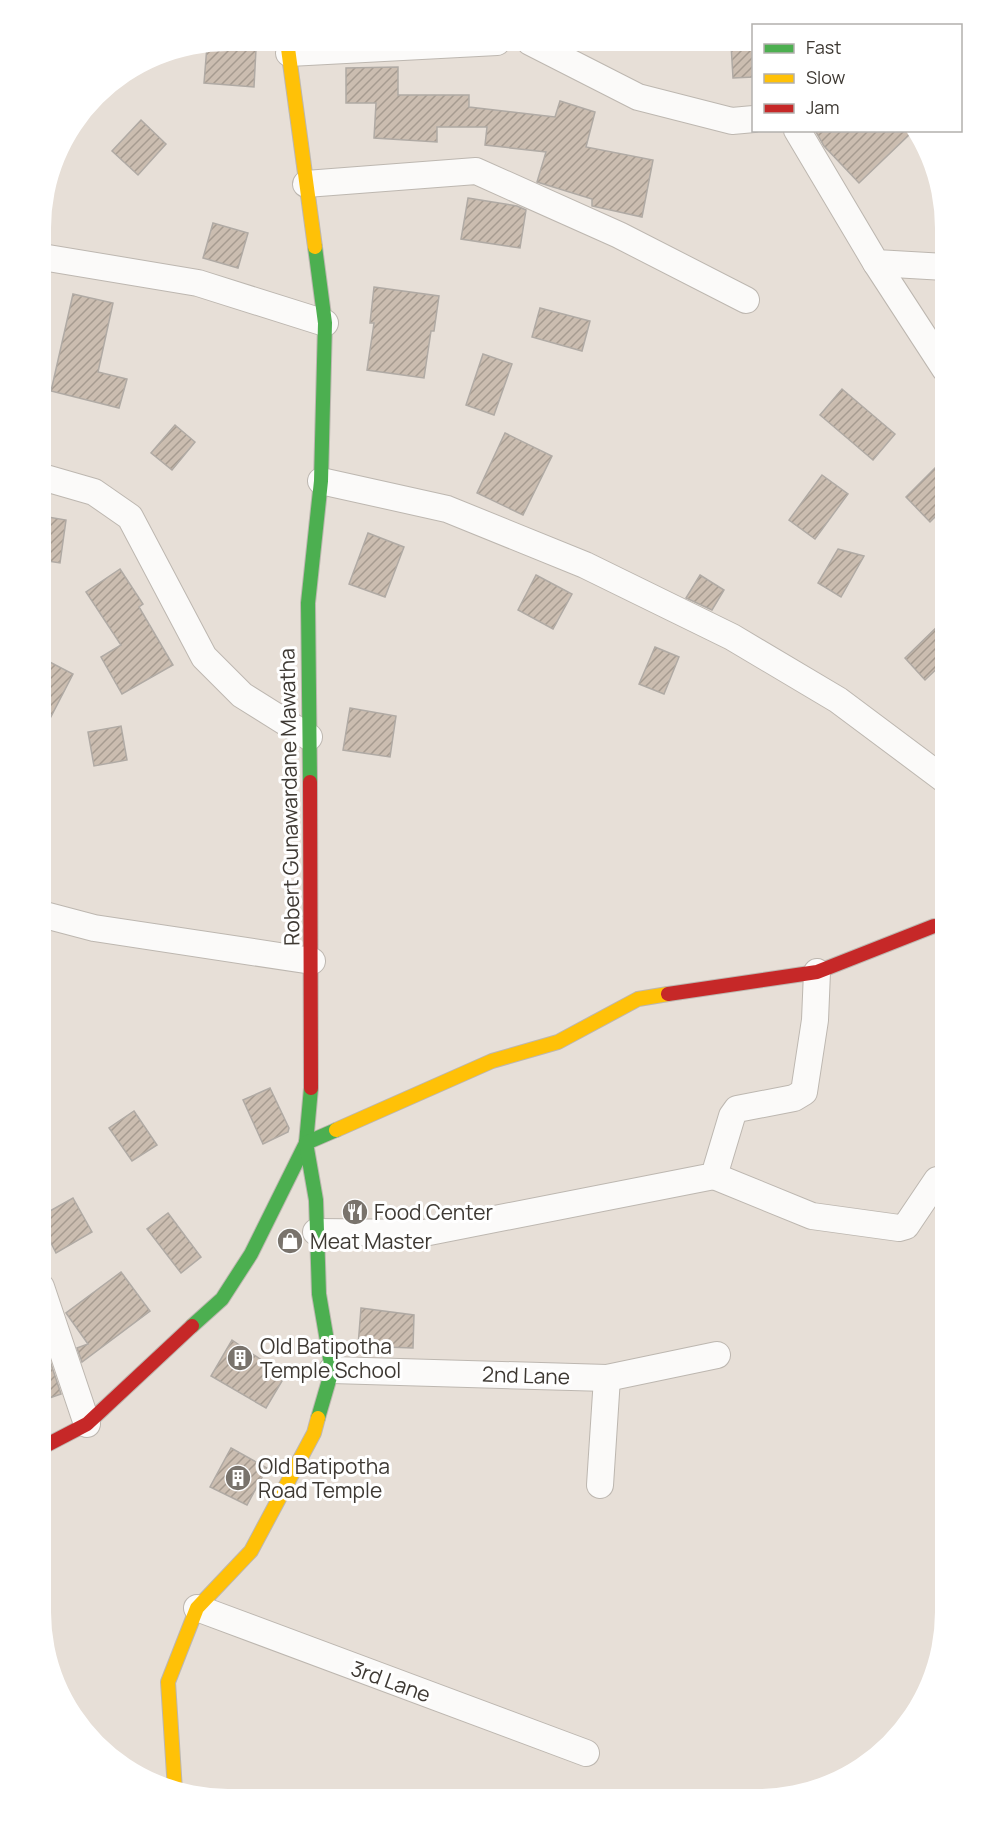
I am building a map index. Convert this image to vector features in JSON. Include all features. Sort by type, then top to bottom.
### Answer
[{"type":"street","name":"Robert Gunawardane Mawatha","points":[[51,1443],[87,1424],[222,1299],[251,1254],[306,1143],[311,1094],[312,961],[308,603],[321,481],[325,323],[289,51]]},
{"type":"street","points":[[547,51],[638,98],[732,122],[752,119]]},
{"type":"street","points":[[798,132],[876,263],[935,354]]},
{"type":"street","points":[[306,184],[476,171],[619,235],[746,300]]},
{"type":"street","points":[[51,258],[198,282],[325,323]]},
{"type":"street","points":[[876,263],[935,266]]},
{"type":"street","points":[[51,480],[94,492],[130,517],[204,657],[242,695],[309,736]]},
{"type":"street","points":[[321,481],[447,509],[585,565],[732,638],[838,700],[935,773]]},
{"type":"street","points":[[51,917],[94,928],[312,961]]},
{"type":"street","points":[[174,1781],[168,1682],[197,1608],[251,1551],[314,1433],[332,1370],[319,1294],[316,1200],[306,1143],[492,1061],[558,1042],[638,999],[817,972],[934,926]]},
{"type":"street","points":[[714,1176],[732,1116],[737,1109],[794,1098],[804,1092],[815,1020],[817,972]]},
{"type":"street","points":[[316,1232],[424,1233],[714,1176],[812,1216],[899,1228],[906,1226],[935,1183]]},
{"type":"street","points":[[51,1317],[87,1424]]},
{"type":"street","name":"2nd Lane","points":[[332,1370],[607,1378],[717,1355]]},
{"type":"street","points":[[600,1485],[607,1378]]},
{"type":"street","name":"3rd Lane","points":[[197,1608],[586,1753]]},
{"type":"building","points":[[256,51],[254,87],[204,83],[206,53]]},
{"type":"building","points":[[731,51],[752,51],[752,77],[733,78]]},
{"type":"building","points":[[398,67],[398,95],[469,95],[469,107],[555,117],[560,101],[595,112],[586,147],[653,160],[642,217],[592,206],[592,199],[537,182],[546,152],[485,145],[487,127],[437,127],[437,142],[374,138],[376,103],[346,103],[346,68]]},
{"type":"building","points":[[141,120],[166,144],[138,175],[112,151]]},
{"type":"building","points":[[816,132],[906,132],[908,136],[859,183],[824,146]]},
{"type":"building","points":[[468,198],[517,206],[526,210],[520,248],[461,239]]},
{"type":"building","points":[[213,223],[248,233],[238,268],[203,258]]},
{"type":"building","points":[[374,287],[439,296],[424,378],[367,370],[374,323],[370,323]]},
{"type":"building","points":[[73,294],[113,303],[98,372],[127,379],[119,408],[51,391]]},
{"type":"building","points":[[540,308],[590,321],[582,351],[532,337]]},
{"type":"building","points":[[483,354],[512,364],[494,415],[466,405]]},
{"type":"building","points":[[842,389],[895,434],[873,460],[820,415]]},
{"type":"building","points":[[175,425],[195,442],[172,470],[151,453]]},
{"type":"building","points":[[505,433],[552,456],[523,515],[477,493]]},
{"type":"building","points":[[935,468],[935,517],[930,522],[906,497]]},
{"type":"building","points":[[822,475],[848,494],[815,539],[789,520]]},
{"type":"building","points":[[51,518],[66,520],[60,563],[51,562]]},
{"type":"building","points":[[368,533],[404,547],[385,597],[349,584]]},
{"type":"building","points":[[838,549],[864,556],[841,597],[818,583]]},
{"type":"building","points":[[120,569],[143,604],[139,607],[173,665],[122,694],[101,657],[121,645],[86,592]]},
{"type":"building","points":[[536,575],[572,594],[553,629],[518,610]]},
{"type":"building","points":[[700,575],[724,590],[712,610],[686,598]]},
{"type":"building","points":[[935,629],[935,670],[925,680],[905,658]]},
{"type":"building","points":[[655,647],[679,657],[664,694],[639,684]]},
{"type":"building","points":[[51,663],[73,674],[51,717]]},
{"type":"building","points":[[350,708],[396,716],[390,757],[343,750]]},
{"type":"building","points":[[121,726],[127,760],[94,766],[88,732]]},
{"type":"building","points":[[270,1088],[289,1128],[288,1132],[263,1144],[243,1100]]},
{"type":"building","points":[[134,1111],[157,1145],[132,1161],[109,1128]]},
{"type":"building","points":[[73,1198],[92,1232],[56,1253],[51,1243],[51,1210]]},
{"type":"building","points":[[168,1213],[201,1257],[181,1273],[147,1229]]},
{"type":"building","points":[[121,1272],[150,1311],[82,1362],[77,1348],[88,1344],[66,1313]]},
{"type":"building","points":[[361,1308],[414,1315],[413,1348],[358,1346]]},
{"type":"building","name":"Old Batipotha Temple School","points":[[232,1340],[285,1376],[266,1408],[211,1376]]},
{"type":"building","points":[[51,1364],[61,1394],[51,1398]]},
{"type":"building","name":"Old Batipotha Road Temple","points":[[231,1448],[267,1468],[247,1505],[210,1487]]},
{"type":"traffic: fast","points":[[310,782],[308,603],[321,481],[325,323],[315,247]]},
{"type":"traffic: fast","points":[[192,1326],[222,1299],[251,1254],[306,1143],[311,1088]]},
{"type":"traffic: fast","points":[[318,1418],[332,1370],[319,1294],[316,1200],[306,1143],[336,1130]]},
{"type":"traffic: slow","points":[[288,51],[315,247]]},
{"type":"traffic: slow","points":[[336,1130],[492,1061],[558,1042],[638,999],[668,994]]},
{"type":"traffic: slow","points":[[174,1781],[168,1682],[197,1608],[251,1551],[314,1433],[318,1418]]},
{"type":"traffic: jam","points":[[310,782],[311,1088]]},
{"type":"traffic: jam","points":[[668,994],[817,972],[934,926]]},
{"type":"traffic: jam","points":[[51,1443],[87,1424],[192,1326]]},
{"type":"place","name":"Food Center","points":[[355,1212]]},
{"type":"place","name":"Meat Master","points":[[290,1241]]},
{"type":"place","name":"Old Batipotha Temple School","points":[[240,1358]]},
{"type":"place","name":"Old Batipotha Road Temple","points":[[238,1478]]}]
